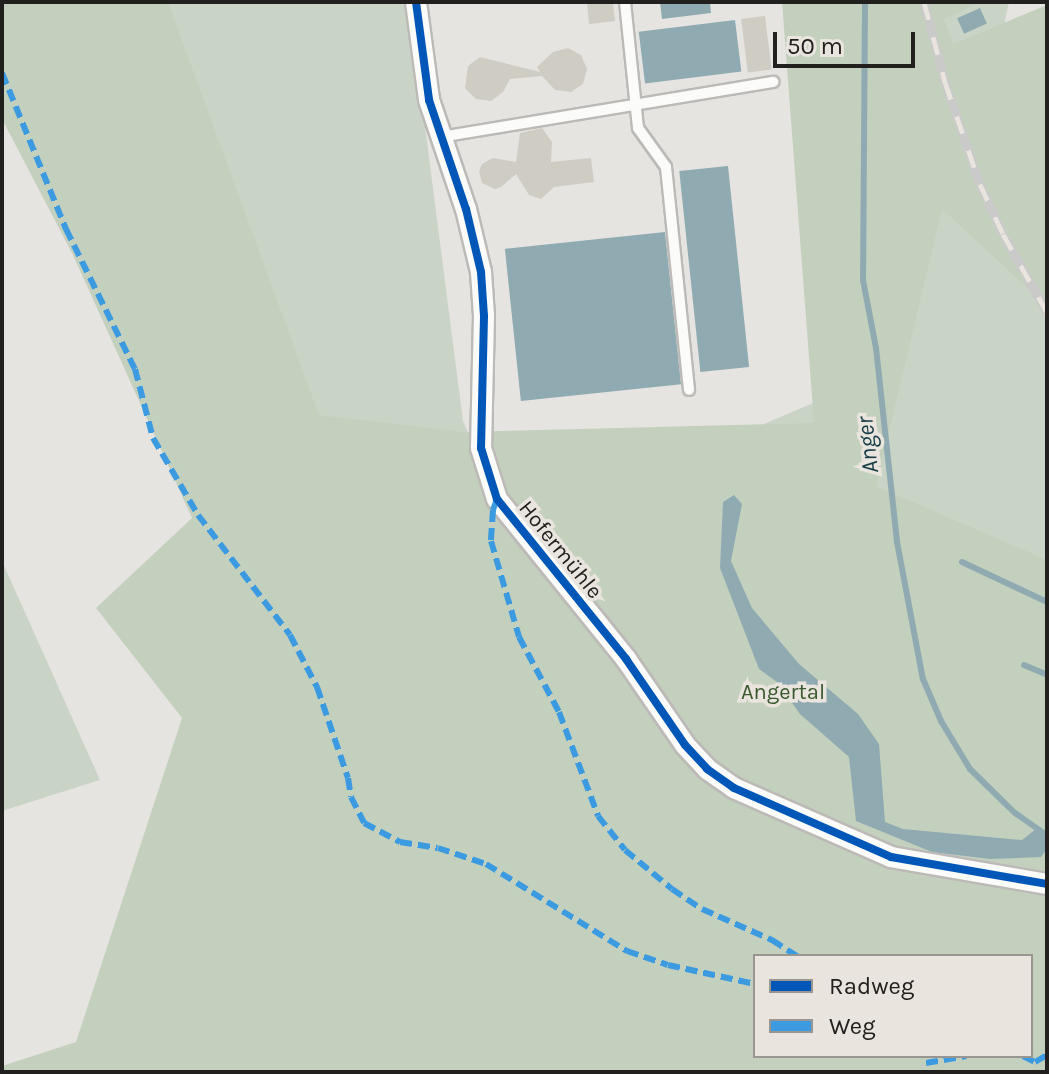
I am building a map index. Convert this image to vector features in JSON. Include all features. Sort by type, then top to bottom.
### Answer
[{"type":"street","name":"Hofermühle","points":[[416,2],[429,100],[466,209],[481,272],[483,462],[497,499],[626,659],[685,745],[707,769],[734,788],[891,857],[1047,884]]},
{"type":"lane","points":[[625,2],[638,128],[666,167],[689,390]]},
{"type":"lane","points":[[440,137],[470,129],[636,106],[666,97],[774,82]]},
{"type":"green space","name":"Angertal","points":[[2,2],[409,2],[463,421],[491,487],[745,432],[851,387],[833,2],[1009,2],[996,62],[1047,84],[1047,1072],[1033,1058],[1033,954],[753,954],[753,957],[726,965]]},
{"type":"green space","name":"Angertal","points":[[2,2],[168,2],[319,415],[464,432],[814,423],[782,2],[981,2],[944,19],[953,44],[1047,5],[1047,306],[942,209],[876,486],[1047,560],[1047,1072],[2,1072],[2,1066],[76,1042],[182,718],[96,608],[192,518],[73,255],[2,119]]},
{"type":"green space","points":[[2,561],[100,780],[2,811]]},
{"type":"water","points":[[660,2],[710,2],[711,13],[662,19]]},
{"type":"water","points":[[980,8],[987,24],[964,34],[957,18]]},
{"type":"water","points":[[735,20],[741,72],[645,83],[639,32]]},
{"type":"water","points":[[728,166],[749,367],[700,372],[679,171]]},
{"type":"water","points":[[665,232],[681,384],[521,401],[505,249]]},
{"type":"water","points":[[734,495],[742,504],[731,561],[752,608],[799,664],[858,714],[879,744],[885,822],[903,829],[1022,840],[1036,829],[1047,835],[1047,849],[1041,857],[990,859],[932,852],[856,821],[849,757],[800,714],[777,682],[759,669],[720,568],[723,502]]},
{"type":"building","points":[[587,2],[613,2],[615,21],[589,24]]},
{"type":"building","points":[[765,16],[772,70],[748,73],[741,19]]},
{"type":"building","points":[[568,48],[581,55],[587,69],[583,84],[571,92],[555,90],[542,76],[510,79],[503,92],[491,101],[476,99],[465,88],[468,66],[480,57],[540,72],[537,67],[553,52]]},
{"type":"building","points":[[542,128],[552,142],[551,162],[591,158],[594,182],[554,187],[541,199],[529,195],[516,174],[495,189],[482,183],[479,171],[482,164],[493,158],[516,162],[520,133]]},
{"type":"waterway","name":"Anger","points":[[865,2],[863,280],[876,348],[897,542],[923,679],[941,721],[970,769],[1015,813],[1047,835]]},
{"type":"waterway","points":[[962,562],[1047,602]]},
{"type":"waterway","points":[[1024,665],[1047,675]]},
{"type":"railway","points":[[924,2],[945,82],[980,184],[1003,234],[1047,312]]},
{"type":"marked path","points":[[2,73],[66,229],[135,369],[153,438],[198,515],[290,635],[317,687],[348,778],[351,797],[364,823],[400,842],[438,848],[486,864],[627,951],[668,965],[753,984]]},
{"type":"marked path","points":[[497,499],[493,510],[491,541],[519,637],[559,712],[598,816],[625,850],[672,889],[702,909],[772,940],[794,954]]},
{"type":"marked path","points":[[1027,1058],[1035,1062],[1047,1055]]},
{"type":"marked path","points":[[926,1063],[955,1058]]},
{"type":"cycle path","points":[[416,2],[429,100],[466,209],[481,272],[484,316],[481,448],[497,499],[626,659],[685,745],[707,769],[734,788],[891,857],[1047,884]]}]
